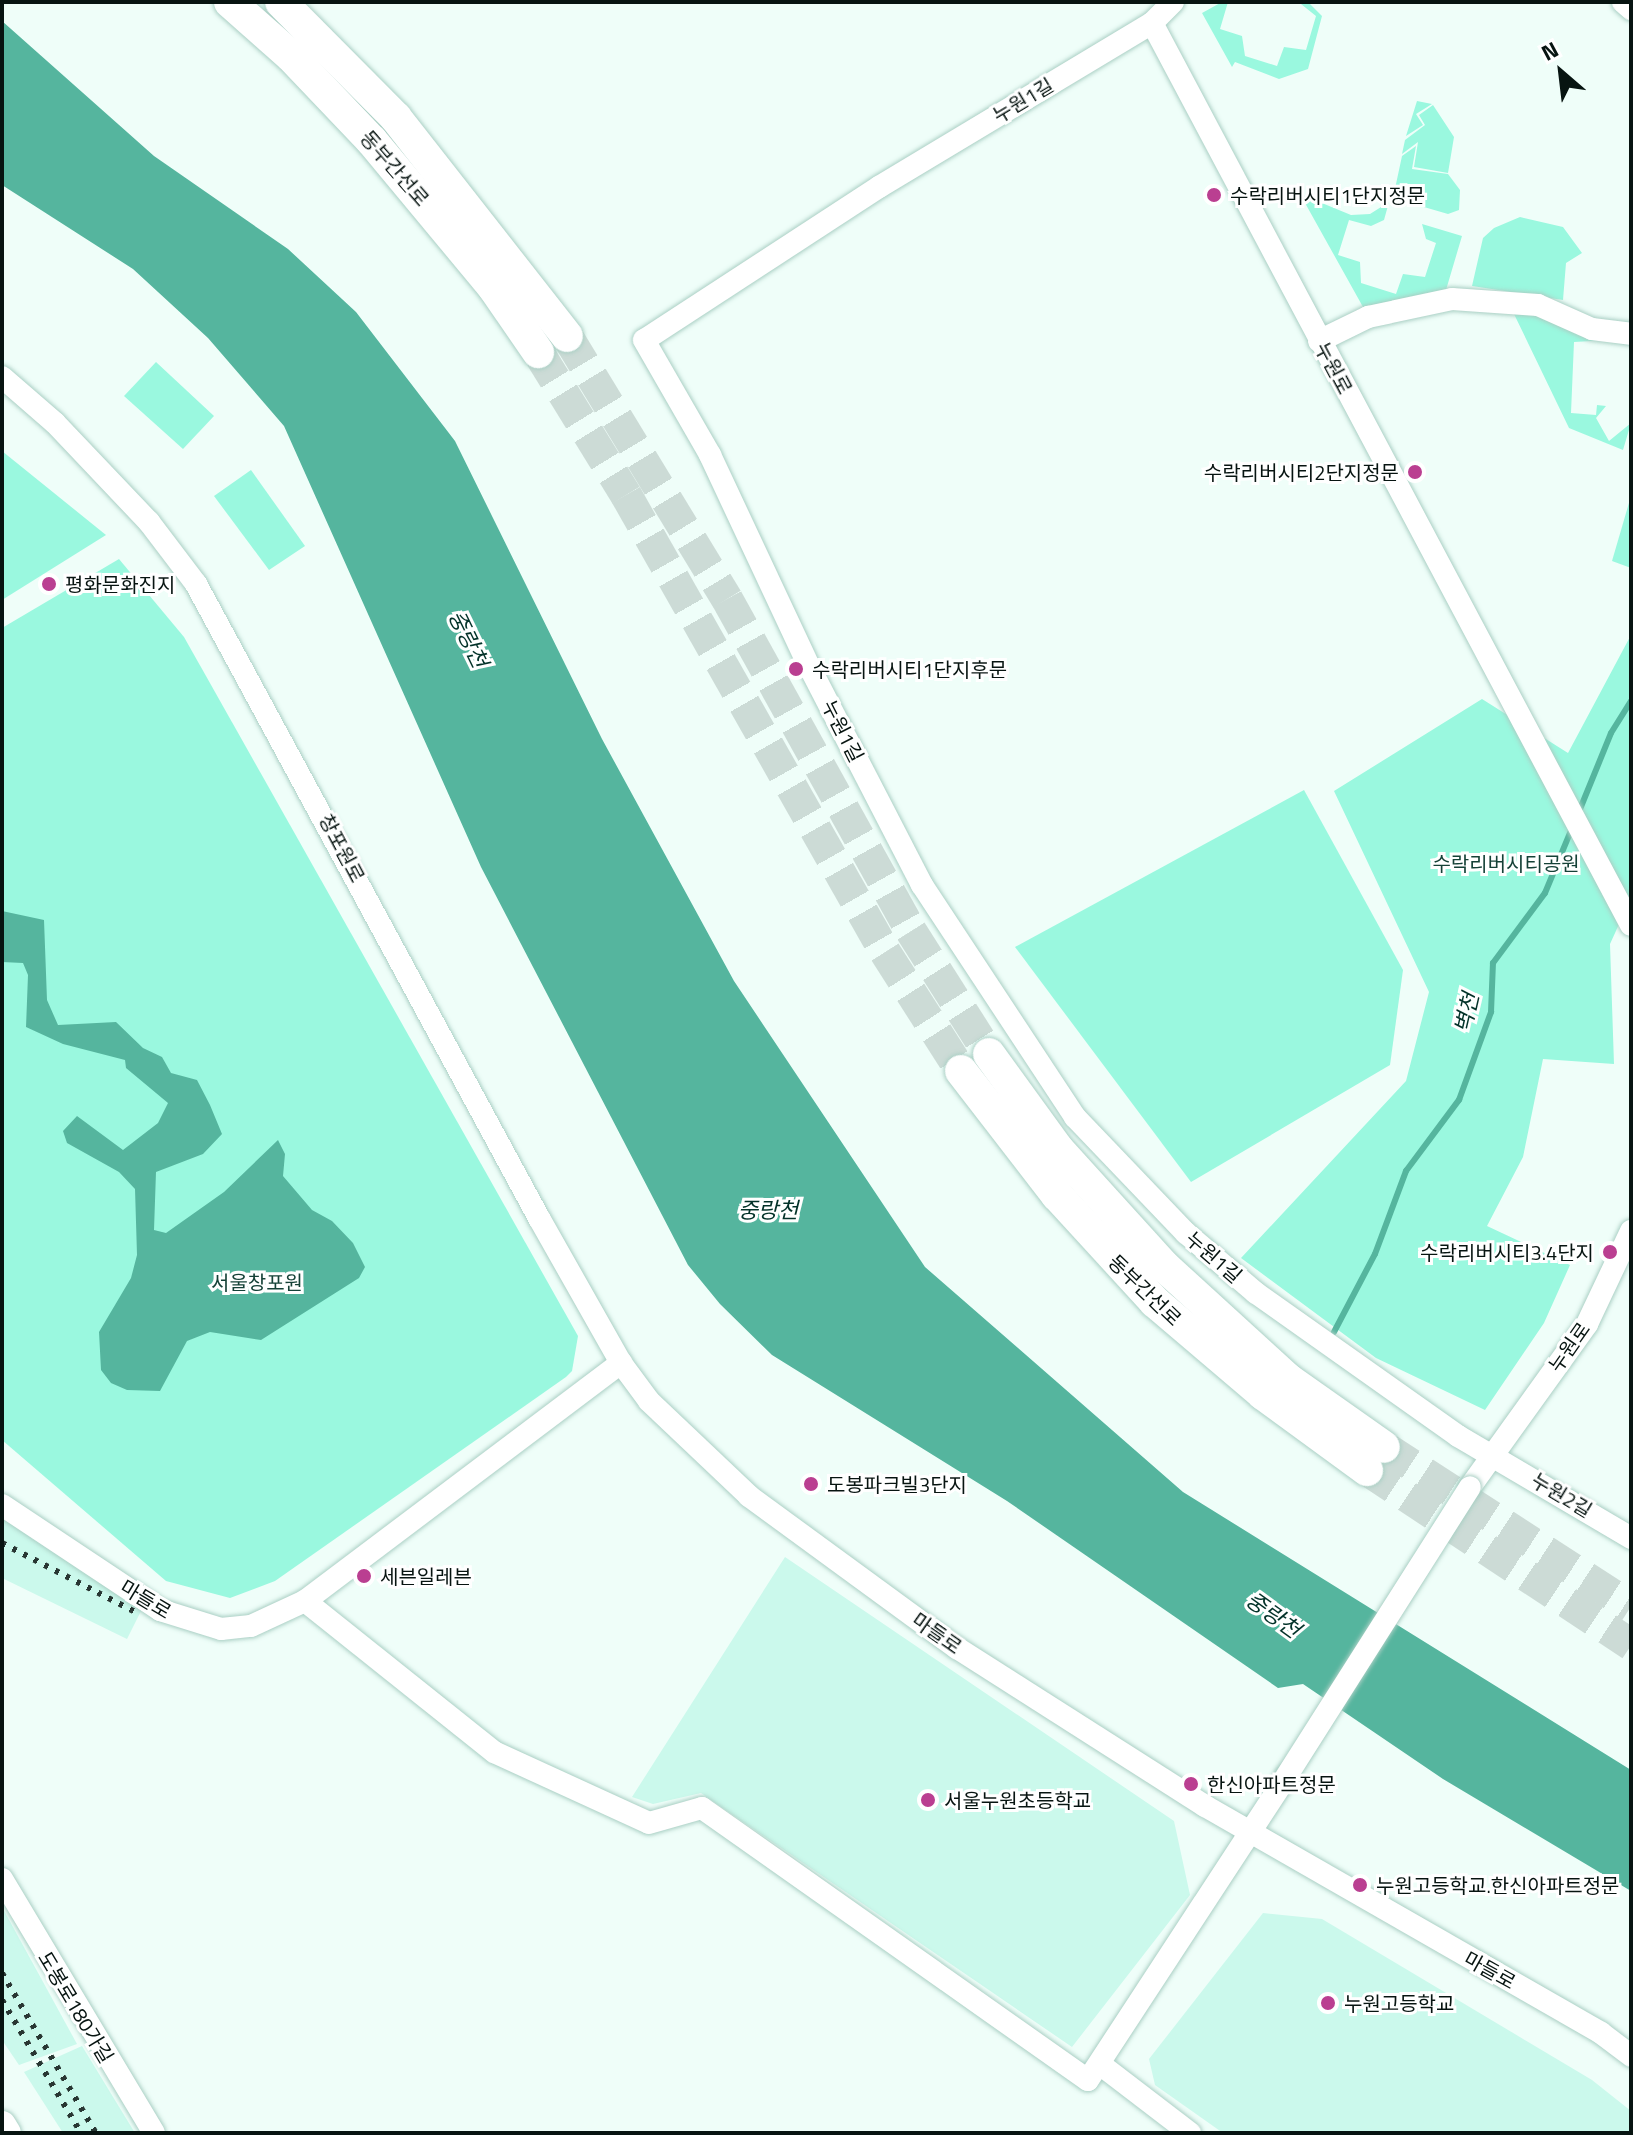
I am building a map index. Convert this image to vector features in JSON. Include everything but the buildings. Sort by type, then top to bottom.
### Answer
[{"type":"highway","name":"동부간선로","points":[[230,2],[291,56],[372,141],[475,265],[538,352]]},
{"type":"highway","name":"동부간선로","points":[[281,2],[396,118],[567,336]]},
{"type":"highway","name":"동부간선로","points":[[961,1071],[1057,1195],[1155,1302],[1263,1394],[1375,1459],[1164,1266],[1057,1148],[989,1054]]},
{"type":"main road","points":[[2,2125],[7,2133]]},
{"type":"street","points":[[1152,23],[1173,2]]},
{"type":"street","points":[[1623,2],[1631,9]]},
{"type":"street","name":"누원로","points":[[1152,23],[1631,925]]},
{"type":"street","name":"누원1길","points":[[1152,23],[879,187],[644,340],[710,455],[810,668],[922,885],[1075,1117],[1186,1233],[1256,1293],[1492,1454]]},
{"type":"street","points":[[1319,341],[1368,317],[1452,299],[1538,305],[1592,329],[1631,334]]},
{"type":"street","name":"창포원로","points":[[2,377],[55,423],[149,522],[196,584],[621,1363]]},
{"type":"street","name":"누원로","points":[[1094,2072],[1470,1487],[1587,1324],[1631,1231]]},
{"type":"street","name":"마들로","points":[[2,1505],[178,1618],[221,1629],[251,1626],[305,1601],[621,1363],[649,1401],[749,1496],[957,1648],[1250,1833],[1601,2033],[1631,2056]]},
{"type":"street","name":"누원2길","points":[[1492,1454],[1631,1538]]},
{"type":"street","points":[[305,1601],[494,1752],[649,1823],[702,1808],[1094,2072],[1190,2133]]},
{"type":"street","name":"도봉로180가길","points":[[2,1879],[63,1988],[154,2133]]},
{"type":"shaded area","points":[[2,1516],[144,1605],[127,1639],[2,1578]]},
{"type":"shaded area","name":"서울누원초등학교","points":[[785,1557],[1174,1821],[1190,1895],[1072,2047],[701,1793],[653,1804],[632,1797]]},
{"type":"shaded area","points":[[2,1907],[77,2044],[19,2065],[2,2040]]},
{"type":"shaded area","name":"누원고등학교","points":[[1263,1913],[1322,1919],[1592,2080],[1631,2111],[1631,2133],[1223,2133],[1155,2085],[1149,2059]]},
{"type":"shaded area","points":[[82,2046],[135,2133],[63,2133],[24,2072]]},
{"type":"green space","points":[[1228,2],[1220,29],[1242,36],[1245,56],[1277,66],[1284,47],[1306,50],[1316,16],[1301,4],[1308,2],[1322,16],[1308,69],[1279,79],[1235,62],[1232,67],[1202,13]]},
{"type":"green space","points":[[1417,101],[1432,104],[1416,114],[1423,125],[1406,136]]},
{"type":"green space","points":[[1433,105],[1454,137],[1448,173],[1414,167],[1418,142],[1402,154],[1405,140],[1425,125],[1419,115]]},
{"type":"green space","points":[[1416,146],[1412,169],[1448,174],[1460,190],[1459,210],[1448,214],[1393,198],[1402,156]]},
{"type":"green space","points":[[1300,194],[1351,215],[1370,214],[1389,202],[1384,220],[1371,226],[1349,220],[1338,255],[1360,262],[1361,283],[1396,294],[1403,274],[1425,277],[1436,243],[1426,239],[1422,224],[1462,236],[1446,290],[1363,307]]},
{"type":"green space","points":[[1520,217],[1563,227],[1582,253],[1566,263],[1563,300],[1472,286],[1483,238],[1494,228]]},
{"type":"green space","points":[[1514,314],[1534,315],[1608,340],[1574,342],[1571,413],[1596,415],[1597,405],[1606,406],[1596,418],[1609,441],[1631,423],[1623,450],[1569,428]]},
{"type":"green space","points":[[156,362],[214,416],[183,449],[124,396]]},
{"type":"green space","points":[[2,451],[106,535],[2,600]]},
{"type":"green space","points":[[251,470],[305,546],[269,570],[214,496]]},
{"type":"green space","points":[[1631,496],[1631,568],[1612,561]]},
{"type":"green space","name":"서울창포원","points":[[119,559],[184,637],[578,1336],[572,1371],[566,1377],[275,1581],[230,1598],[166,1581],[2,1440],[2,628]]},
{"type":"green space","name":"수락리버시티공원","points":[[1631,635],[1631,898],[1610,944],[1614,1064],[1543,1059],[1523,1157],[1487,1226],[1570,1265],[1544,1323],[1485,1410],[1376,1358],[1241,1258],[1406,1081],[1429,992],[1334,791],[1482,699],[1568,753]]},
{"type":"green space","points":[[1304,790],[1403,970],[1390,1065],[1191,1182],[1015,947]]},
{"type":"water","name":"중랑천","points":[[2,21],[154,156],[288,249],[356,312],[455,441],[602,739],[734,981],[925,1267],[1183,1492],[1631,1770],[1631,1891],[1443,1779],[1303,1684],[1278,1688],[1007,1501],[772,1355],[720,1304],[688,1265],[481,867],[284,426],[208,338],[133,269],[2,185]]},
{"type":"water","points":[[2,911],[44,920],[47,1000],[58,1025],[116,1022],[143,1048],[162,1057],[171,1073],[197,1080],[210,1105],[222,1134],[203,1154],[156,1172],[154,1230],[166,1233],[224,1192],[278,1140],[285,1154],[283,1176],[312,1210],[332,1221],[353,1243],[365,1267],[359,1278],[261,1340],[210,1332],[187,1341],[160,1391],[127,1390],[111,1383],[101,1370],[99,1332],[131,1278],[137,1255],[135,1189],[119,1172],[67,1143],[63,1131],[77,1116],[123,1150],[158,1123],[168,1103],[126,1068],[125,1060],[63,1044],[26,1027],[28,975],[23,963],[2,962]]},
{"type":"waterway","name":"벽천","points":[[1578,814],[1611,733],[1631,701]]},
{"type":"waterway","name":"벽천","points":[[1334,1332],[1375,1254],[1406,1171],[1459,1100],[1491,1012],[1493,963],[1545,893],[1572,828]]},
{"type":"tunnel","points":[[567,336],[727,599],[911,931],[989,1054]]},
{"type":"tunnel","points":[[538,352],[626,495],[885,952],[961,1071]]},
{"type":"tunnel","points":[[1384,1447],[1631,1607]]},
{"type":"tunnel","points":[[1367,1470],[1631,1645]]},
{"type":"railway","points":[[2,1543],[137,1613]]},
{"type":"railway","points":[[2,1973],[96,2133]]},
{"type":"railway","points":[[2,2000],[81,2133]]},
{"type":"place","name":"수락리버시티1단지정문","points":[[1214,195]]},
{"type":"place","name":"수락리버시티2단지정문","points":[[1415,472]]},
{"type":"place","name":"평화문화진지","points":[[49,584]]},
{"type":"place","name":"수락리버시티1단지후문","points":[[796,669]]},
{"type":"place","name":"수락리버시티3.4단지","points":[[1610,1252]]},
{"type":"place","name":"도봉파크빌3단지","points":[[811,1484]]},
{"type":"place","name":"세븐일레븐","points":[[364,1576]]},
{"type":"place","name":"한신아파트정문","points":[[1191,1784]]},
{"type":"place","name":"서울누원초등학교","points":[[928,1800]]},
{"type":"place","name":"누원고등학교.한신아파트정문","points":[[1360,1885]]},
{"type":"place","name":"누원고등학교","points":[[1328,2003]]}]
